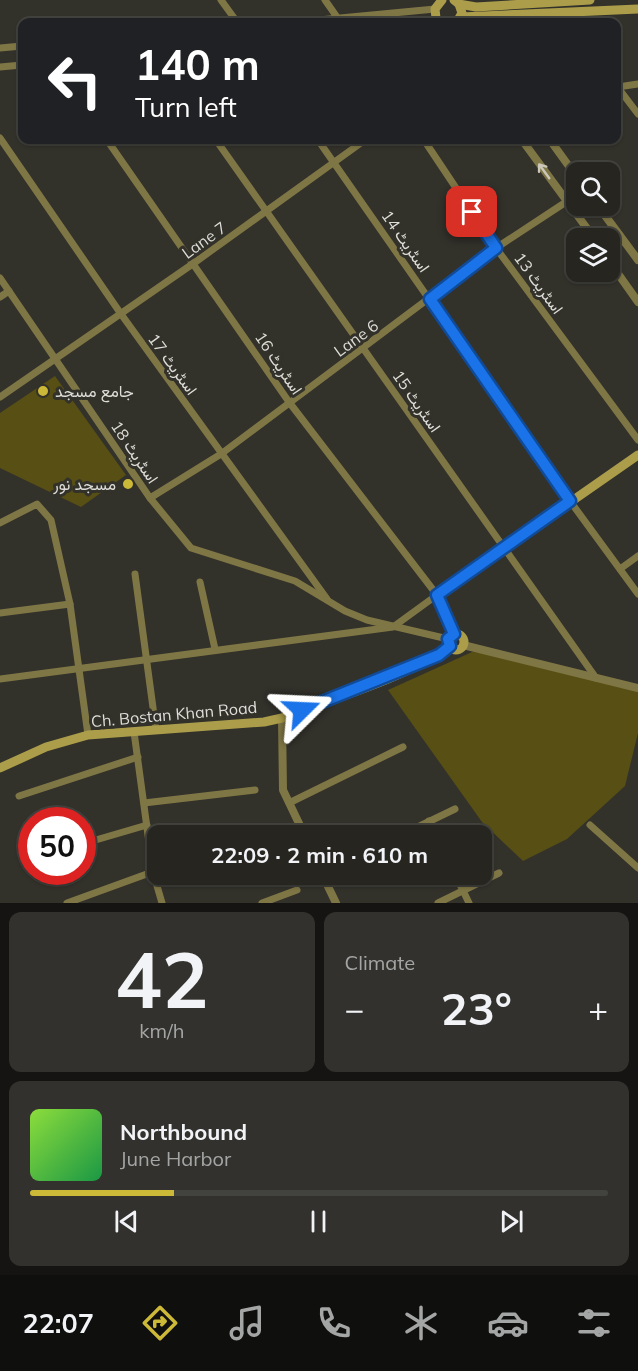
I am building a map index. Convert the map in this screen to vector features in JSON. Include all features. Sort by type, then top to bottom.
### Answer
[{"type":"main road","points":[[428,0],[435,9],[437,18]]},
{"type":"main road","points":[[435,9],[442,0]]},
{"type":"main road","points":[[460,18],[457,2],[476,7],[526,1],[590,0]]},
{"type":"main road","points":[[626,0],[626,10]]},
{"type":"main road","points":[[568,18],[638,9]]},
{"type":"main road","points":[[463,645],[461,636],[451,640],[437,595],[638,454]]},
{"type":"main road","name":"Ch. Bostan Khan Road","points":[[0,768],[46,747],[88,735],[264,722],[282,718],[439,655],[451,640]]},
{"type":"street","points":[[221,0],[234,18]]},
{"type":"street","points":[[325,0],[338,18]]},
{"type":"street","points":[[356,18],[435,9]]},
{"type":"street","points":[[0,48],[18,46]]},
{"type":"street","points":[[0,67],[18,65]]},
{"type":"street","points":[[621,86],[638,84]]},
{"type":"street","points":[[621,91],[638,114]]},
{"type":"street","name":"اسٹریٹ 17","points":[[0,138],[121,314],[329,602]]},
{"type":"street","name":"اسٹریٹ 16","points":[[110,144],[289,402],[437,595]]},
{"type":"street","name":"اسٹریٹ 15","points":[[219,144],[596,678]]},
{"type":"street","name":"اسٹریٹ 14","points":[[321,144],[570,501],[638,594]]},
{"type":"street","name":"Lane 7","points":[[0,397],[194,263],[360,144]]},
{"type":"street","name":"اسٹریٹ 13","points":[[427,144],[496,248],[638,440]]},
{"type":"street","points":[[525,144],[566,202]]},
{"type":"street","points":[[553,144],[566,162]]},
{"type":"street","name":"Lane 6","points":[[150,498],[221,454],[496,248],[566,202]]},
{"type":"street","points":[[577,216],[586,228]]},
{"type":"street","points":[[605,216],[638,260]]},
{"type":"street","points":[[620,277],[638,302]]},
{"type":"street","name":"اسٹریٹ 18","points":[[0,278],[150,498],[191,548],[295,581],[329,602],[368,620],[393,627]]},
{"type":"street","points":[[0,297],[9,291]]},
{"type":"street","points":[[0,524],[38,504],[43,507],[51,520],[70,604],[88,735]]},
{"type":"street","points":[[620,569],[638,556]]},
{"type":"street","points":[[135,574],[156,730]]},
{"type":"street","points":[[201,582],[215,649]]},
{"type":"street","points":[[393,627],[437,595]]},
{"type":"street","points":[[0,613],[70,604]]},
{"type":"street","points":[[0,679],[393,627],[451,640]]},
{"type":"street","points":[[463,645],[638,688]]},
{"type":"street","points":[[282,718],[281,777],[283,790],[300,825]]},
{"type":"street","points":[[96,840],[147,825],[134,732]]},
{"type":"street","points":[[289,803],[403,747]]},
{"type":"street","points":[[19,796],[138,757]]},
{"type":"street","points":[[144,803],[255,790]]},
{"type":"street","points":[[421,825],[455,809]]},
{"type":"street","points":[[429,821],[431,825]]},
{"type":"street","points":[[590,825],[638,868]]},
{"type":"street","points":[[438,903],[499,873]]},
{"type":"street","points":[[67,903],[147,874]]},
{"type":"street","points":[[158,885],[162,903]]},
{"type":"street","points":[[327,885],[336,903]]},
{"type":"street","points":[[460,885],[468,903]]},
{"type":"street","points":[[262,903],[297,890]]},
{"type":"shaded area","points":[[55,376],[126,475],[81,507],[0,468],[0,413]]},
{"type":"shaded area","points":[[472,652],[497,653],[638,688],[638,733],[625,786],[567,839],[523,861],[492,832],[492,825],[485,825],[482,822],[388,690]]},
{"type":"place","name":"جامع مسجد","points":[[43,391]]},
{"type":"place","name":"مسجد نور","points":[[128,484]]},
{"type":"route","points":[[302,710],[399,673],[439,655],[450,646],[448,639],[454,634],[437,595],[570,501],[430,299],[496,248],[472,212]]}]
